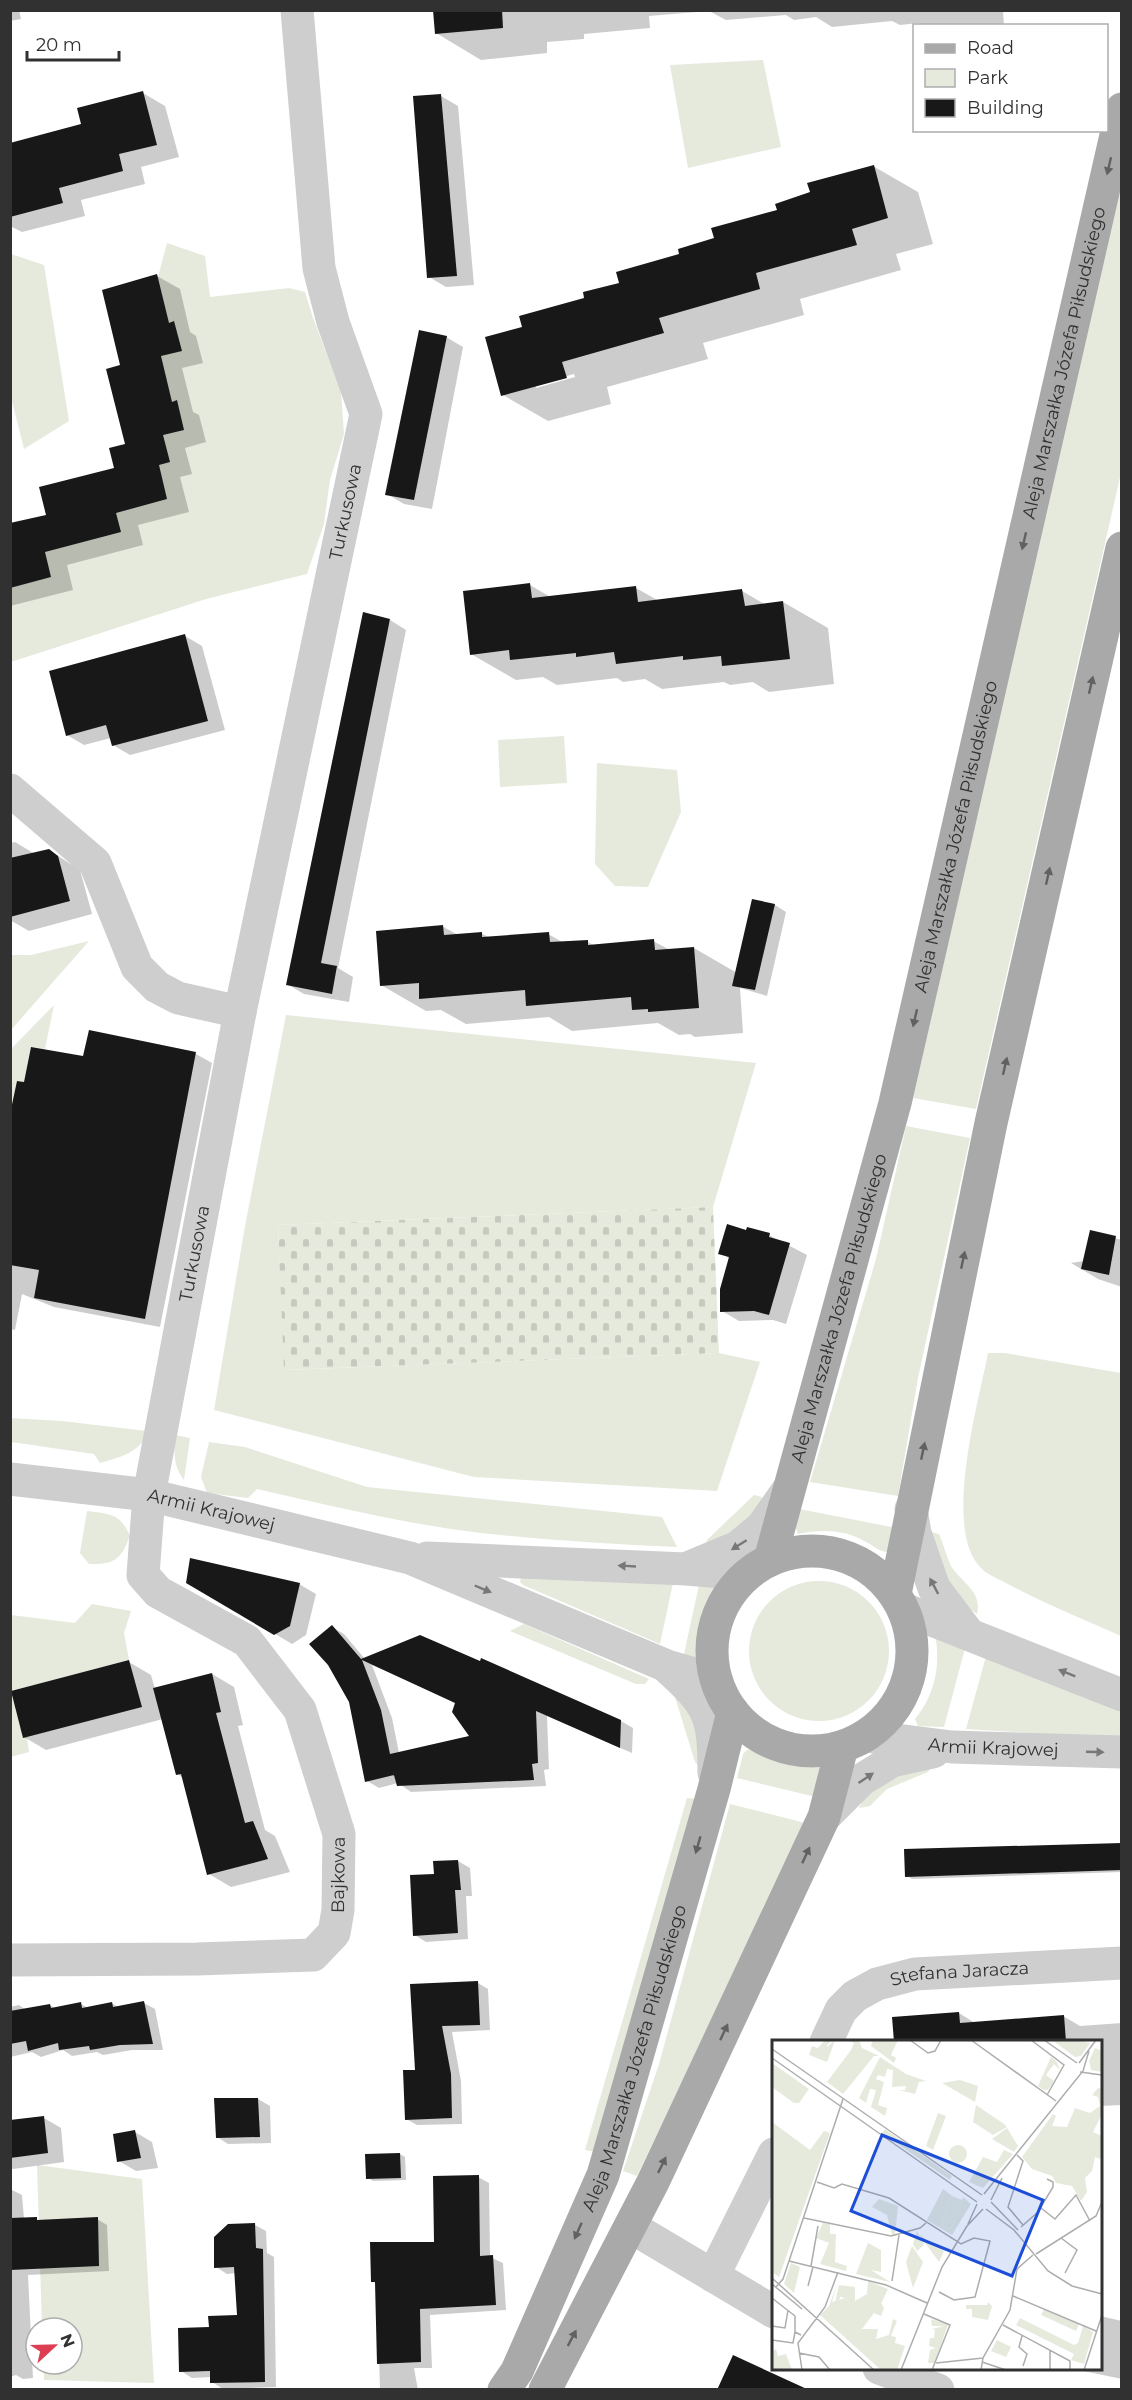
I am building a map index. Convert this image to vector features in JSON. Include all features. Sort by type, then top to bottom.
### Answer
[{"type":"main road","name":"Aleja Marszałka Józefa Piłsudskiego","points":[[759,1567],[791,1486],[895,1103],[1122,109]]},
{"type":"main road","points":[[899,1601],[911,1508],[991,1123],[1122,548]]},
{"type":"main road","points":[[825,1551],[852,1558],[876,1573],[899,1601],[911,1636],[912,1666],[903,1693],[887,1718],[853,1742],[812,1751],[782,1747],[754,1733],[733,1712],[723,1697],[716,1680],[712,1651],[716,1622],[729,1596],[759,1567],[797,1552],[825,1551]]},
{"type":"main road","name":"Aleja Marszałka Józefa Piłsudskiego","points":[[504,2390],[517,2371],[603,2175],[714,1789],[733,1712]]},
{"type":"main road","points":[[545,2390],[631,2227],[824,1818],[853,1742]]},
{"type":"street","name":"Turkusowa","points":[[149,1495],[240,1012],[366,414],[333,322],[319,268],[297,10]]},
{"type":"street","points":[[10,790],[95,863],[137,967],[157,987],[178,998],[240,1012]]},
{"type":"street","name":"Armii Krajowej","points":[[10,1479],[149,1495],[410,1557],[667,1666],[716,1680]]},
{"type":"street","points":[[686,1569],[738,1547],[762,1527],[791,1486]]},
{"type":"street","name":"Bajkowa","points":[[10,1960],[197,1959],[313,1955],[334,1933],[338,1910],[339,1834],[300,1710],[248,1641],[158,1592],[143,1575],[149,1495]]},
{"type":"street","points":[[911,1508],[915,1533],[934,1588],[968,1633]]},
{"type":"street","name":"Armii Krajowej","points":[[410,1557],[686,1569],[759,1567]]},
{"type":"street","points":[[899,1601],[968,1633],[1122,1695]]},
{"type":"street","points":[[667,1666],[694,1692],[707,1710],[714,1734],[714,1789]]},
{"type":"street","name":"Armii Krajowej","points":[[853,1742],[1122,1752]]},
{"type":"street","points":[[824,1818],[861,1780],[892,1761],[952,1747]]},
{"type":"street","name":"Stefana Jaracza","points":[[827,2040],[841,2010],[855,1996],[877,1984],[915,1974],[1122,1963]]},
{"type":"street","points":[[712,2276],[772,2158]]},
{"type":"street","points":[[631,2227],[772,2311]]},
{"type":"street","points":[[884,2370],[938,2390]]},
{"type":"green space","points":[[763,60],[781,147],[688,168],[670,65]]},
{"type":"green space","points":[[1121,177],[1121,473],[976,1109],[913,1098]]},
{"type":"green space","points":[[167,243],[205,256],[210,297],[289,288],[305,292],[341,391],[344,434],[330,480],[324,524],[307,574],[206,599],[11,662],[10,565],[140,473],[134,368]]},
{"type":"green space","points":[[11,254],[44,265],[69,421],[24,449],[11,397]]},
{"type":"green space","points":[[564,736],[567,783],[500,787],[498,740]]},
{"type":"green space","points":[[597,763],[677,770],[681,812],[648,887],[615,886],[595,864]]},
{"type":"green space","points":[[89,941],[11,1030],[11,955],[31,955]]},
{"type":"green space","points":[[54,1005],[45,1049],[31,1047],[24,1082],[17,1081],[11,1114],[11,1049]]},
{"type":"green space","points":[[286,1015],[756,1063],[713,1207],[278,1225],[285,1370],[719,1353],[760,1362],[717,1491],[474,1477],[214,1410],[245,1226]]},
{"type":"green space","points":[[906,1126],[970,1138],[918,1378],[898,1496],[810,1482],[876,1259]]},
{"type":"green space","points":[[713,1207],[719,1353],[284,1370],[278,1225]]},
{"type":"green space","points":[[988,1353],[1005,1353],[1121,1373],[1121,1636],[990,1575],[982,1569],[970,1551],[964,1526],[966,1465]]},
{"type":"green space","points":[[10,1418],[62,1421],[147,1431],[145,1438],[135,1449],[100,1463],[94,1454],[11,1442]]},
{"type":"green space","points":[[175,1435],[190,1438],[184,1480],[176,1464]]},
{"type":"green space","points":[[209,1442],[245,1447],[367,1487],[662,1517],[677,1547],[481,1533],[369,1514],[257,1489],[248,1498],[207,1493],[201,1477]]},
{"type":"green space","points":[[754,1495],[762,1497],[753,1517],[747,1524],[733,1535],[705,1549],[707,1540]]},
{"type":"green space","points":[[799,1509],[897,1528],[887,1552],[841,1532],[815,1531],[798,1534],[795,1526]]},
{"type":"green space","points":[[87,1511],[113,1516],[122,1523],[130,1536],[120,1555],[111,1562],[89,1564],[80,1553]]},
{"type":"green space","points":[[927,1531],[939,1534],[951,1566],[977,1599],[977,1614],[949,1594]]},
{"type":"green space","points":[[521,1577],[673,1583],[660,1644],[523,1585],[520,1582]]},
{"type":"green space","points":[[819,1581],[846,1586],[869,1601],[884,1624],[889,1651],[884,1678],[869,1701],[846,1716],[819,1721],[792,1716],[769,1701],[754,1678],[749,1651],[754,1624],[769,1601],[792,1586]]},
{"type":"green space","points":[[699,1585],[717,1585],[719,1590],[707,1623],[704,1657],[699,1662],[684,1654]]},
{"type":"green space","points":[[92,1604],[131,1611],[124,1633],[129,1660],[11,1691],[11,1615],[75,1623]]},
{"type":"green space","points":[[524,1624],[649,1679],[645,1684],[636,1684],[510,1631]]},
{"type":"green space","points":[[935,1635],[967,1641],[944,1727],[918,1726],[915,1719],[932,1690],[935,1679],[937,1646]]},
{"type":"green space","points":[[988,1649],[1121,1707],[1121,1739],[966,1729]]},
{"type":"green space","points":[[11,1691],[23,1737],[27,1737],[29,1752],[11,1757]]},
{"type":"green space","points":[[675,1697],[700,1717],[699,1767],[695,1762]]},
{"type":"green space","points":[[756,1749],[796,1765],[822,1767],[820,1798],[737,1778],[743,1754],[747,1750]]},
{"type":"green space","points":[[935,1760],[928,1772],[887,1789],[870,1806],[859,1808],[865,1796],[876,1785]]},
{"type":"green space","points":[[687,1798],[698,1799],[595,2152],[585,2150]]},
{"type":"green space","points":[[730,1804],[809,1824],[733,1975],[637,2176],[623,2171],[659,2064]]},
{"type":"green space","points":[[37,2165],[142,2179],[154,2383],[44,2380],[44,2376],[84,2376],[84,2316],[42,2316]]},
{"type":"building","points":[[433,10],[502,10],[503,28],[435,34]]},
{"type":"building","points":[[143,91],[157,145],[119,154],[123,171],[59,188],[63,203],[10,217],[10,143],[81,124],[77,108]]},
{"type":"building","points":[[441,94],[457,276],[427,278],[413,96]]},
{"type":"building","points":[[874,165],[888,218],[852,229],[857,245],[756,273],[760,289],[659,318],[664,333],[562,362],[567,378],[501,396],[485,337],[522,327],[519,316],[584,298],[583,292],[619,283],[616,272],[679,254],[678,249],[714,238],[711,228],[777,210],[775,204],[810,192],[807,183]]},
{"type":"building","points":[[157,274],[169,323],[174,321],[182,351],[161,356],[172,402],[177,400],[184,430],[163,435],[170,462],[159,465],[167,499],[116,513],[121,532],[45,552],[51,577],[10,588],[10,523],[46,515],[39,487],[114,468],[109,448],[125,444],[106,369],[120,365],[102,290]]},
{"type":"building","points":[[419,330],[447,336],[414,500],[385,495]]},
{"type":"building","points":[[530,583],[532,598],[636,586],[638,602],[742,589],[745,606],[783,601],[790,659],[722,666],[721,656],[683,660],[683,656],[616,664],[614,652],[576,657],[576,653],[510,660],[509,650],[470,655],[463,591]]},
{"type":"building","points":[[363,612],[390,619],[321,963],[337,966],[332,994],[286,985]]},
{"type":"building","points":[[185,634],[208,721],[112,746],[106,725],[66,736],[49,671]]},
{"type":"building","points":[[49,849],[58,856],[70,901],[10,917],[10,858]]},
{"type":"building","points":[[752,899],[775,904],[755,990],[732,986]]},
{"type":"building","points":[[443,925],[444,935],[482,932],[482,937],[549,932],[550,942],[588,940],[588,945],[654,939],[655,950],[694,947],[699,1008],[648,1012],[648,1009],[632,1010],[631,997],[526,1006],[525,990],[419,999],[419,983],[380,986],[376,931]]},
{"type":"building","points":[[89,1030],[196,1052],[145,1319],[34,1298],[39,1270],[10,1265],[10,1114],[17,1081],[24,1082],[31,1047],[83,1056]]},
{"type":"building","points":[[727,1224],[746,1230],[747,1227],[770,1233],[769,1237],[790,1243],[769,1315],[754,1311],[720,1312],[720,1289],[729,1257],[718,1254]]},
{"type":"building","points":[[1090,1230],[1116,1236],[1109,1275],[1081,1269]]},
{"type":"building","points":[[190,1558],[300,1583],[290,1626],[274,1635],[186,1583]]},
{"type":"building","points":[[332,1625],[361,1659],[420,1635],[480,1661],[481,1658],[621,1720],[620,1748],[536,1711],[538,1763],[532,1764],[534,1780],[397,1786],[394,1775],[365,1782],[349,1702],[328,1665],[309,1644]],"holes":[[[362,1660],[455,1703],[452,1712],[469,1736],[390,1754],[381,1710]]]},
{"type":"building","points":[[129,1660],[142,1707],[23,1738],[11,1691]]},
{"type":"building","points":[[212,1673],[221,1712],[216,1713],[245,1823],[253,1821],[268,1859],[207,1875],[181,1774],[176,1775],[153,1688]]},
{"type":"building","points":[[1122,1843],[1122,1870],[905,1877],[904,1849]]},
{"type":"building","points":[[458,1860],[461,1890],[455,1890],[458,1933],[413,1936],[410,1875],[434,1874],[433,1861]]},
{"type":"building","points":[[478,1981],[480,2025],[442,2026],[451,2074],[452,2118],[405,2120],[403,2070],[415,2070],[410,1984]]},
{"type":"building","points":[[144,2001],[153,2044],[120,2045],[90,2050],[89,2046],[59,2050],[58,2043],[28,2051],[26,2041],[10,2044],[10,2011],[50,2004],[51,2008],[81,2002],[82,2008],[112,2002],[113,2007]]},
{"type":"building","points":[[959,2012],[960,2023],[1064,2015],[1066,2040],[894,2040],[892,2017]]},
{"type":"building","points":[[214,2098],[258,2098],[260,2137],[216,2138]]},
{"type":"building","points":[[44,2116],[48,2153],[10,2158],[10,2120]]},
{"type":"building","points":[[135,2130],[141,2158],[117,2162],[113,2134]]},
{"type":"building","points":[[400,2153],[401,2178],[366,2179],[365,2154]]},
{"type":"building","points":[[479,2175],[480,2256],[493,2255],[496,2305],[420,2309],[421,2362],[377,2364],[375,2282],[371,2282],[370,2242],[434,2242],[433,2176]]},
{"type":"building","points":[[37,2217],[37,2220],[98,2217],[99,2266],[10,2270],[10,2218]]},
{"type":"building","points":[[255,2223],[256,2248],[263,2249],[265,2382],[210,2383],[210,2371],[179,2372],[178,2328],[209,2327],[208,2316],[237,2315],[234,2267],[214,2268],[214,2237],[228,2224]]},
{"type":"building","points":[[733,2355],[759,2367],[809,2390],[717,2390]]}]
